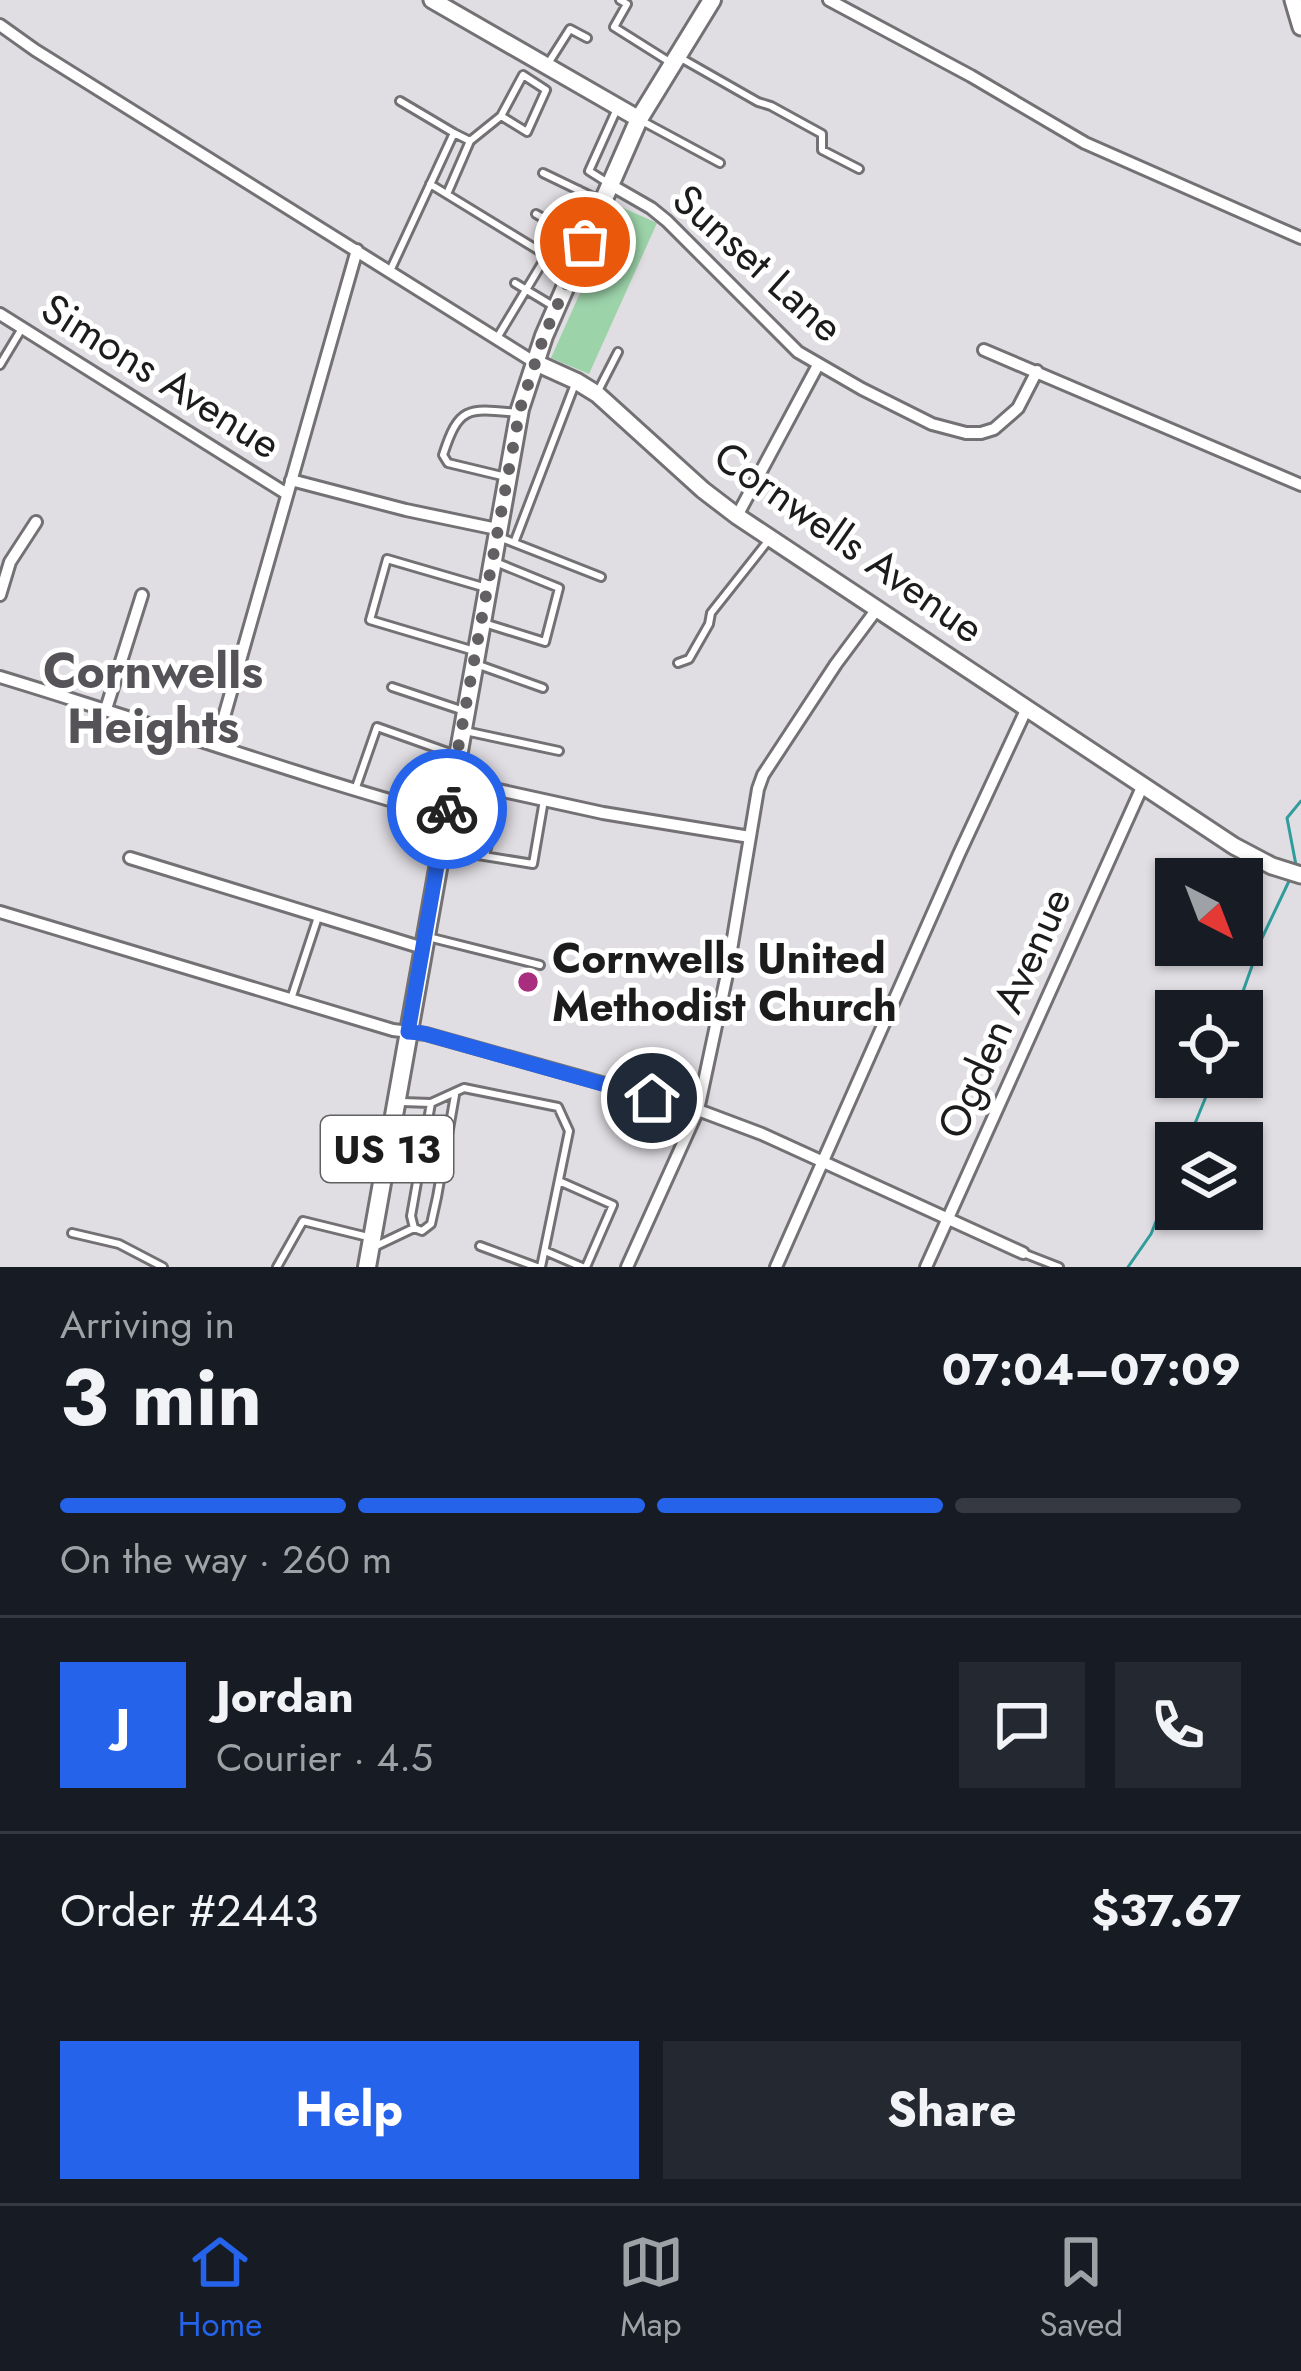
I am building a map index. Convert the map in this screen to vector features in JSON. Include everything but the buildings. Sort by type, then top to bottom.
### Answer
[{"type":"main road","name":"US 13","points":[[369,1251],[519,413],[534,362],[638,119],[706,2]]},
{"type":"street","points":[[432,0],[459,8],[638,119]]},
{"type":"street","points":[[829,0],[1084,143],[1301,238]]},
{"type":"street","points":[[1293,0],[1301,26]]},
{"type":"street","name":"Cornwells Avenue","points":[[0,25],[534,362],[596,394],[737,516],[1234,846],[1296,874]]},
{"type":"street","name":"Sunset Lane","points":[[607,193],[659,214],[798,352],[932,424],[966,433],[989,431],[1023,400],[1036,371]]},
{"type":"street","points":[[216,745],[357,250]]},
{"type":"street","name":"Simons Avenue","points":[[0,314],[287,494]]},
{"type":"street","points":[[984,350],[1301,485]]},
{"type":"street","points":[[737,516],[818,365]]},
{"type":"street","name":"Simons Avenue","points":[[291,480],[496,532]]},
{"type":"street","points":[[0,595],[10,562],[36,522]]},
{"type":"street","points":[[106,709],[142,595]]},
{"type":"street","points":[[627,1267],[698,1110],[763,775],[878,609]]},
{"type":"street","points":[[0,677],[446,816]]},
{"type":"street","points":[[776,1267],[958,854],[1028,708]]},
{"type":"street","points":[[453,780],[622,817],[749,837]]},
{"type":"street","name":"Ogden Avenue","points":[[926,1267],[1143,785]]},
{"type":"street","points":[[130,858],[318,917],[424,942]]},
{"type":"street","points":[[0,912],[393,1030],[422,1033],[698,1110],[762,1134],[1024,1253]]},
{"type":"lane","points":[[620,0],[627,4],[614,27],[822,134],[822,150],[859,169]]},
{"type":"lane","points":[[547,65],[570,29],[587,38]]},
{"type":"lane","points":[[447,194],[470,141],[501,116],[523,75],[546,90],[527,133],[501,116]]},
{"type":"lane","points":[[400,100],[470,141]]},
{"type":"lane","points":[[607,193],[589,171],[617,107]]},
{"type":"lane","points":[[638,119],[719,163]]},
{"type":"lane","points":[[390,271],[454,133]]},
{"type":"lane","points":[[543,173],[579,190],[607,193]]},
{"type":"lane","points":[[430,184],[572,271]]},
{"type":"lane","points":[[561,228],[579,190]]},
{"type":"lane","points":[[536,214],[585,242]]},
{"type":"lane","points":[[496,338],[547,255]]},
{"type":"lane","points":[[515,283],[556,308]]},
{"type":"lane","points":[[0,364],[23,327]]},
{"type":"lane","points":[[596,394],[618,352]]},
{"type":"lane","points":[[514,543],[576,381]]},
{"type":"lane","points":[[506,477],[448,464],[443,455],[453,424],[470,412],[519,413]]},
{"type":"lane","points":[[496,532],[601,577]]},
{"type":"lane","points":[[678,663],[689,659],[711,613],[770,538]]},
{"type":"lane","points":[[486,588],[388,559],[370,620],[474,657],[543,688]]},
{"type":"lane","points":[[480,622],[544,642],[559,588],[491,560]]},
{"type":"lane","points":[[392,687],[464,712]]},
{"type":"lane","points":[[355,790],[377,727],[457,755]]},
{"type":"lane","points":[[461,731],[559,751]]},
{"type":"lane","points":[[485,856],[501,790]]},
{"type":"lane","points":[[440,848],[533,864],[544,800]]},
{"type":"lane","points":[[290,1000],[318,917]]},
{"type":"lane","points":[[424,942],[540,965]]},
{"type":"lane","points":[[396,1102],[431,1103],[464,1088],[558,1107],[569,1131],[539,1267],[480,1246]]},
{"type":"lane","points":[[277,1267],[303,1221],[369,1251],[431,1224],[455,1093]]},
{"type":"lane","points":[[414,1228],[411,1216],[431,1103]]},
{"type":"lane","points":[[544,1251],[584,1267],[613,1205],[560,1181]]},
{"type":"lane","points":[[72,1233],[118,1244],[163,1267]]},
{"type":"lane","points":[[1024,1253],[1059,1267]]},
{"type":"green space","points":[[619,206],[657,223],[589,374],[551,358]]},
{"type":"waterway","points":[[1296,865],[1287,818],[1301,801]]},
{"type":"waterway","points":[[1243,990],[1290,879]]},
{"type":"waterway","points":[[1196,1122],[1205,1098]]},
{"type":"waterway","points":[[1128,1267],[1155,1224]]},
{"type":"way so far","points":[[447,809],[520,409],[544,336],[585,242]]},
{"type":"place","name":"Cornwells United Methodist Church","points":[[528,982]]},
{"type":"district","name":"Cornwells Heights","points":[[153,698]]},
{"type":"route","points":[[447,809],[408,1032],[652,1098]]}]
